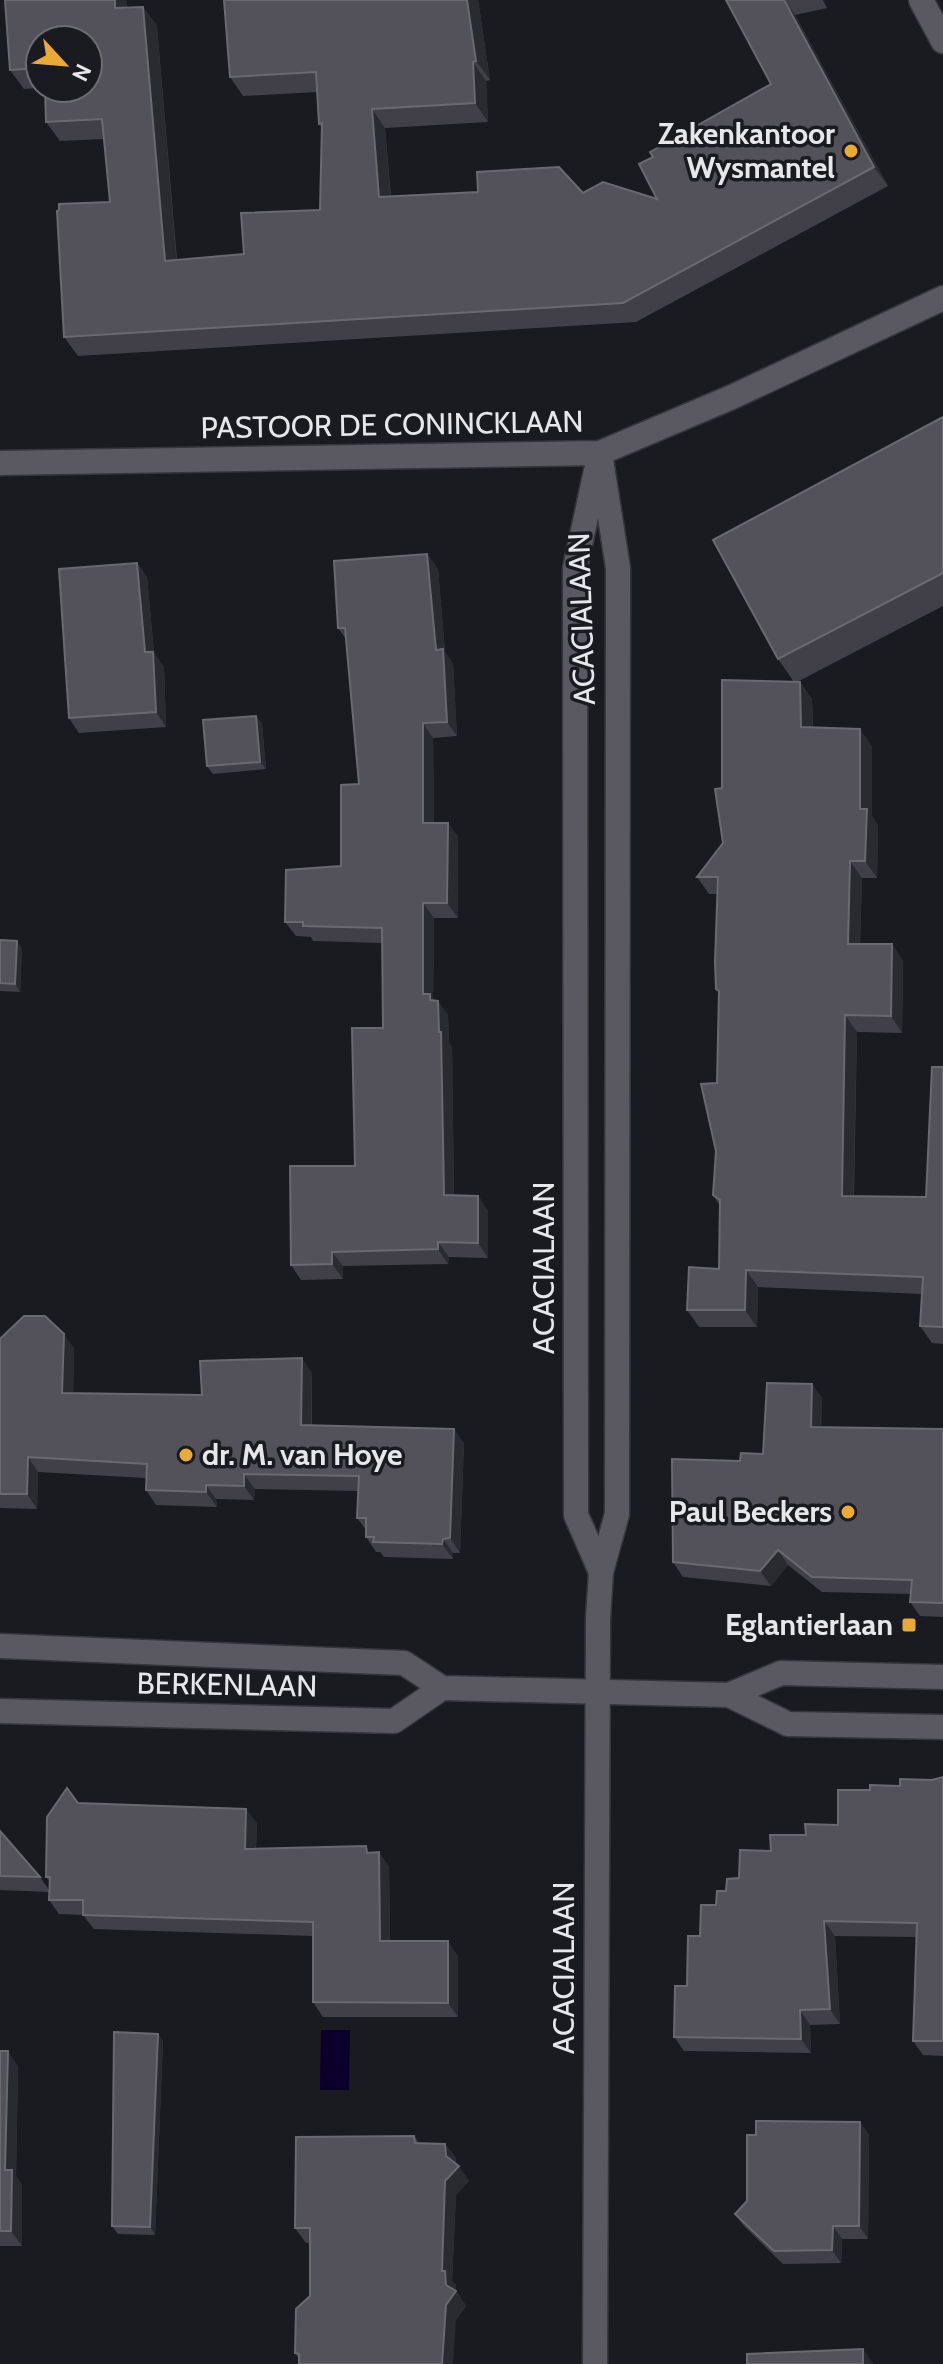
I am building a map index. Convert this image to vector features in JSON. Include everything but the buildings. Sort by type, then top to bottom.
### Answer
[{"type":"street","points":[[921,0],[943,41]]},
{"type":"street","name":"PASTOOR DE CONINCKLAAN","points":[[0,463],[600,453],[746,390],[943,298]]},
{"type":"street","name":"ACACIALAAN","points":[[600,453],[575,568],[575,646],[576,1515],[601,1572]]},
{"type":"street","name":"ACACIALAAN","points":[[595,2364],[601,1572],[617,1514],[618,568],[600,453]]},
{"type":"street","name":"BERKENLAAN","points":[[0,1646],[404,1663],[442,1688],[394,1721],[0,1711]]},
{"type":"street","points":[[442,1688],[729,1695],[781,1673],[943,1677]]},
{"type":"street","points":[[729,1695],[788,1724],[943,1727]]},
{"type":"shaded area","points":[[321,2030],[350,2030],[349,2090],[320,2090]]},
{"type":"place","name":"Zakenkantoor Wysmantel","points":[[851,151]]},
{"type":"place","name":"dr. M. van Hoye","points":[[186,1455]]},
{"type":"place","name":"Paul Beckers","points":[[848,1512]]},
{"type":"place","name":"Eglantierlaan","points":[[909,1625]]}]
